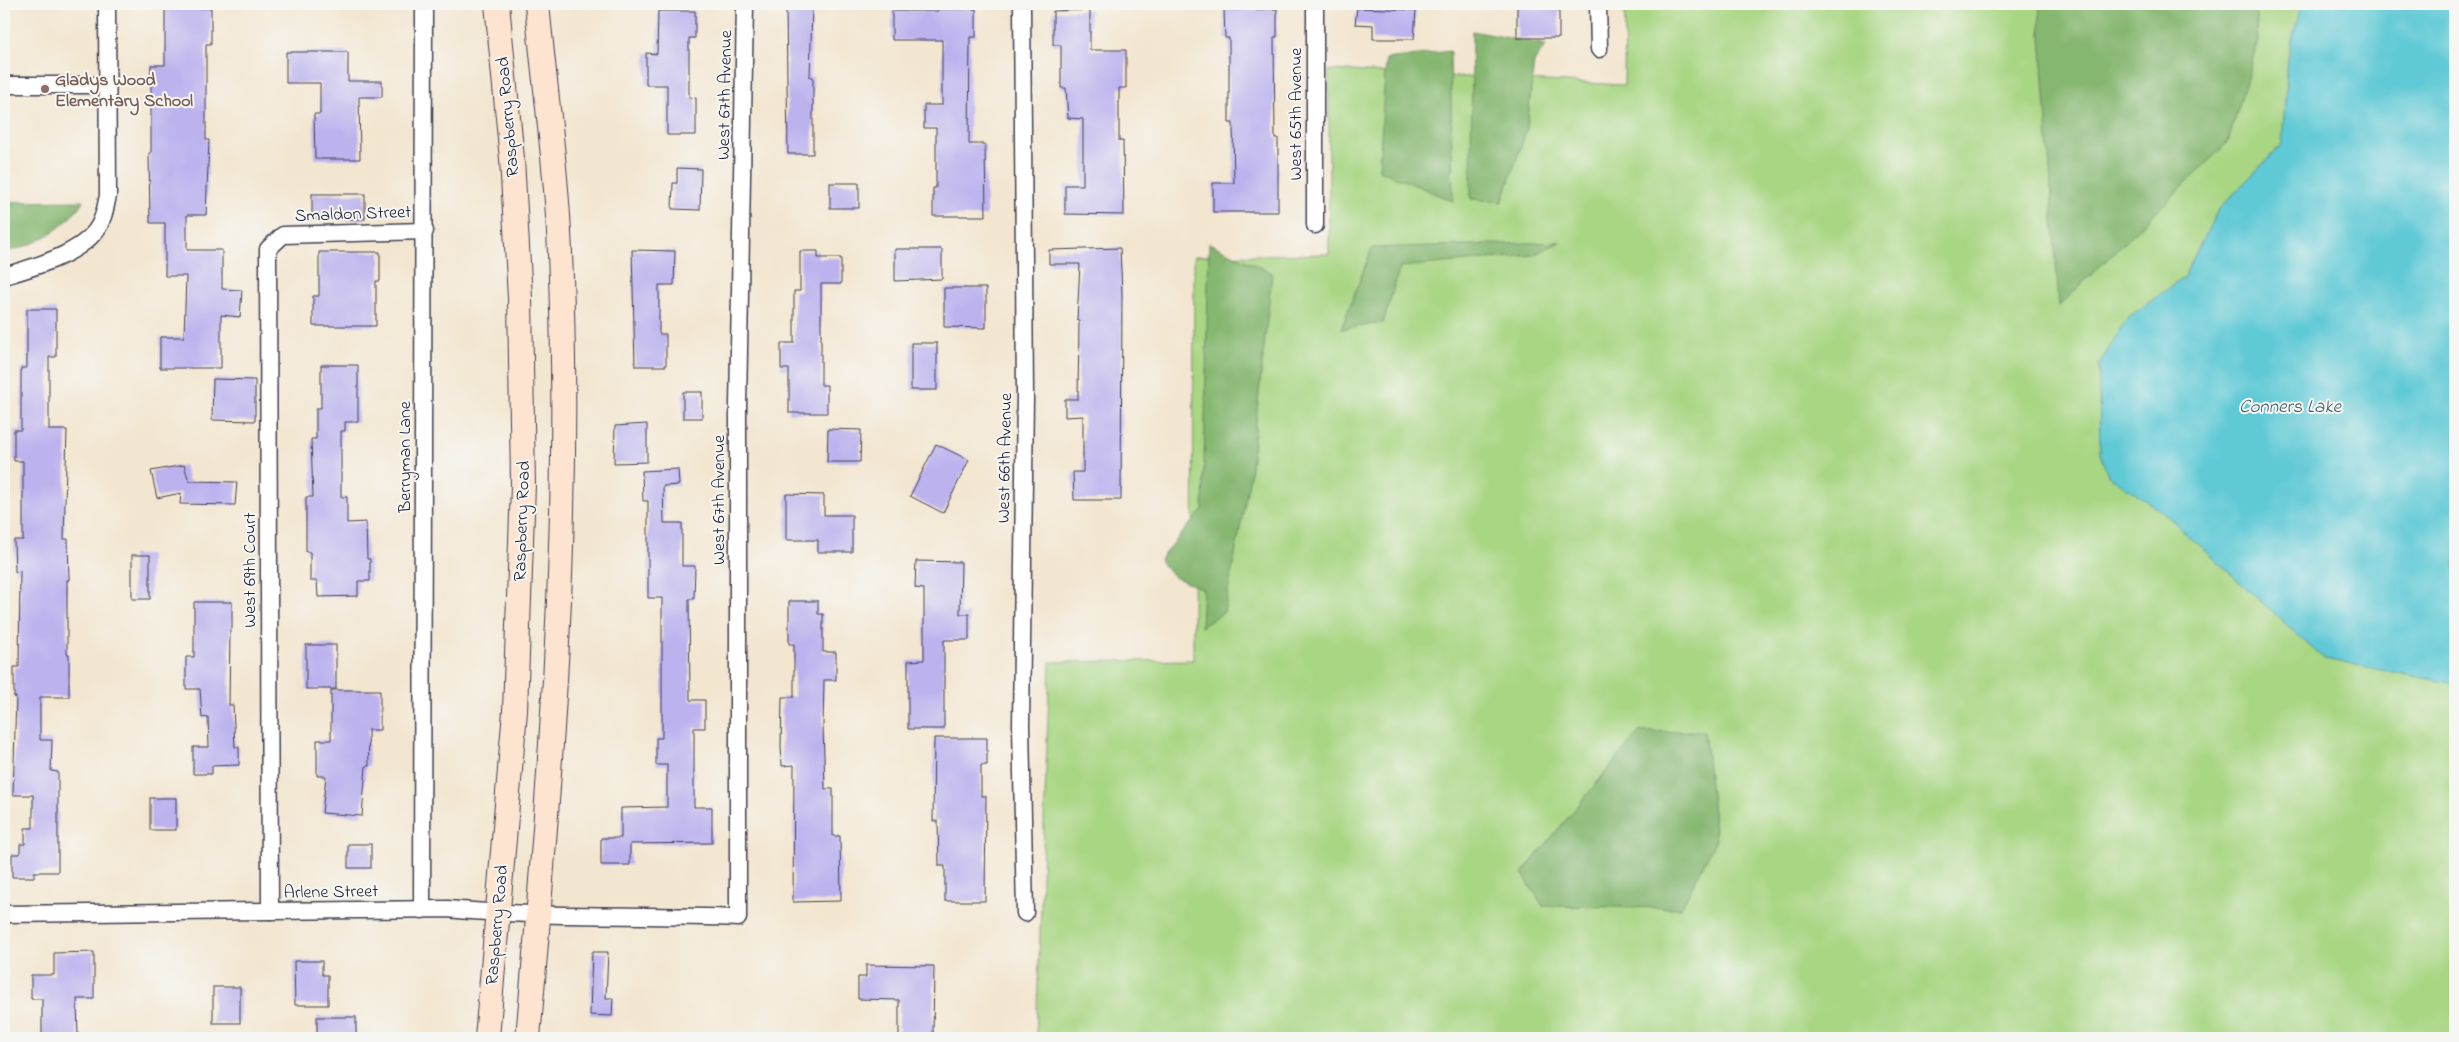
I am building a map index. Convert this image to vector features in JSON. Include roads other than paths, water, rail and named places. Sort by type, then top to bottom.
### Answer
[{"type":"main road","name":"Raspberry Road","points":[[487,1038],[515,712],[523,485],[520,298],[512,159],[497,4]]},
{"type":"main road","points":[[528,1038],[539,915],[561,583],[563,401],[559,231],[537,4]]},
{"type":"street","points":[[4,276],[61,256],[90,238],[102,220],[108,196],[107,4]]},
{"type":"street","name":"Berryman Lane","points":[[422,910],[425,231],[424,4]]},
{"type":"street","name":"West 67th Avenue","points":[[660,915],[738,918],[738,407],[745,4]]},
{"type":"street","name":"West 66th Avenue","points":[[1022,4],[1025,396],[1021,726],[1025,913]]},
{"type":"street","name":"West 65th Avenue","points":[[1315,4],[1315,225]]},
{"type":"street","points":[[1598,4],[1598,50]]},
{"type":"street","points":[[4,85],[108,85]]},
{"type":"street","name":"Smaldon Street","points":[[283,235],[425,231]]},
{"type":"street","name":"West 69th Court","points":[[270,911],[268,249],[283,235]]},
{"type":"street","name":"Arlene Street","points":[[4,914],[422,910],[539,915],[660,915]]},
{"type":"water","name":"Conners Lake","points":[[2301,4],[2455,4],[2455,684],[2324,659],[2163,512],[2108,475],[2100,454],[2099,365],[2127,318],[2183,278],[2218,210],[2282,144],[2288,58]]},
{"type":"place","name":"Gladys Wood Elementary School","points":[[45,89]]}]
